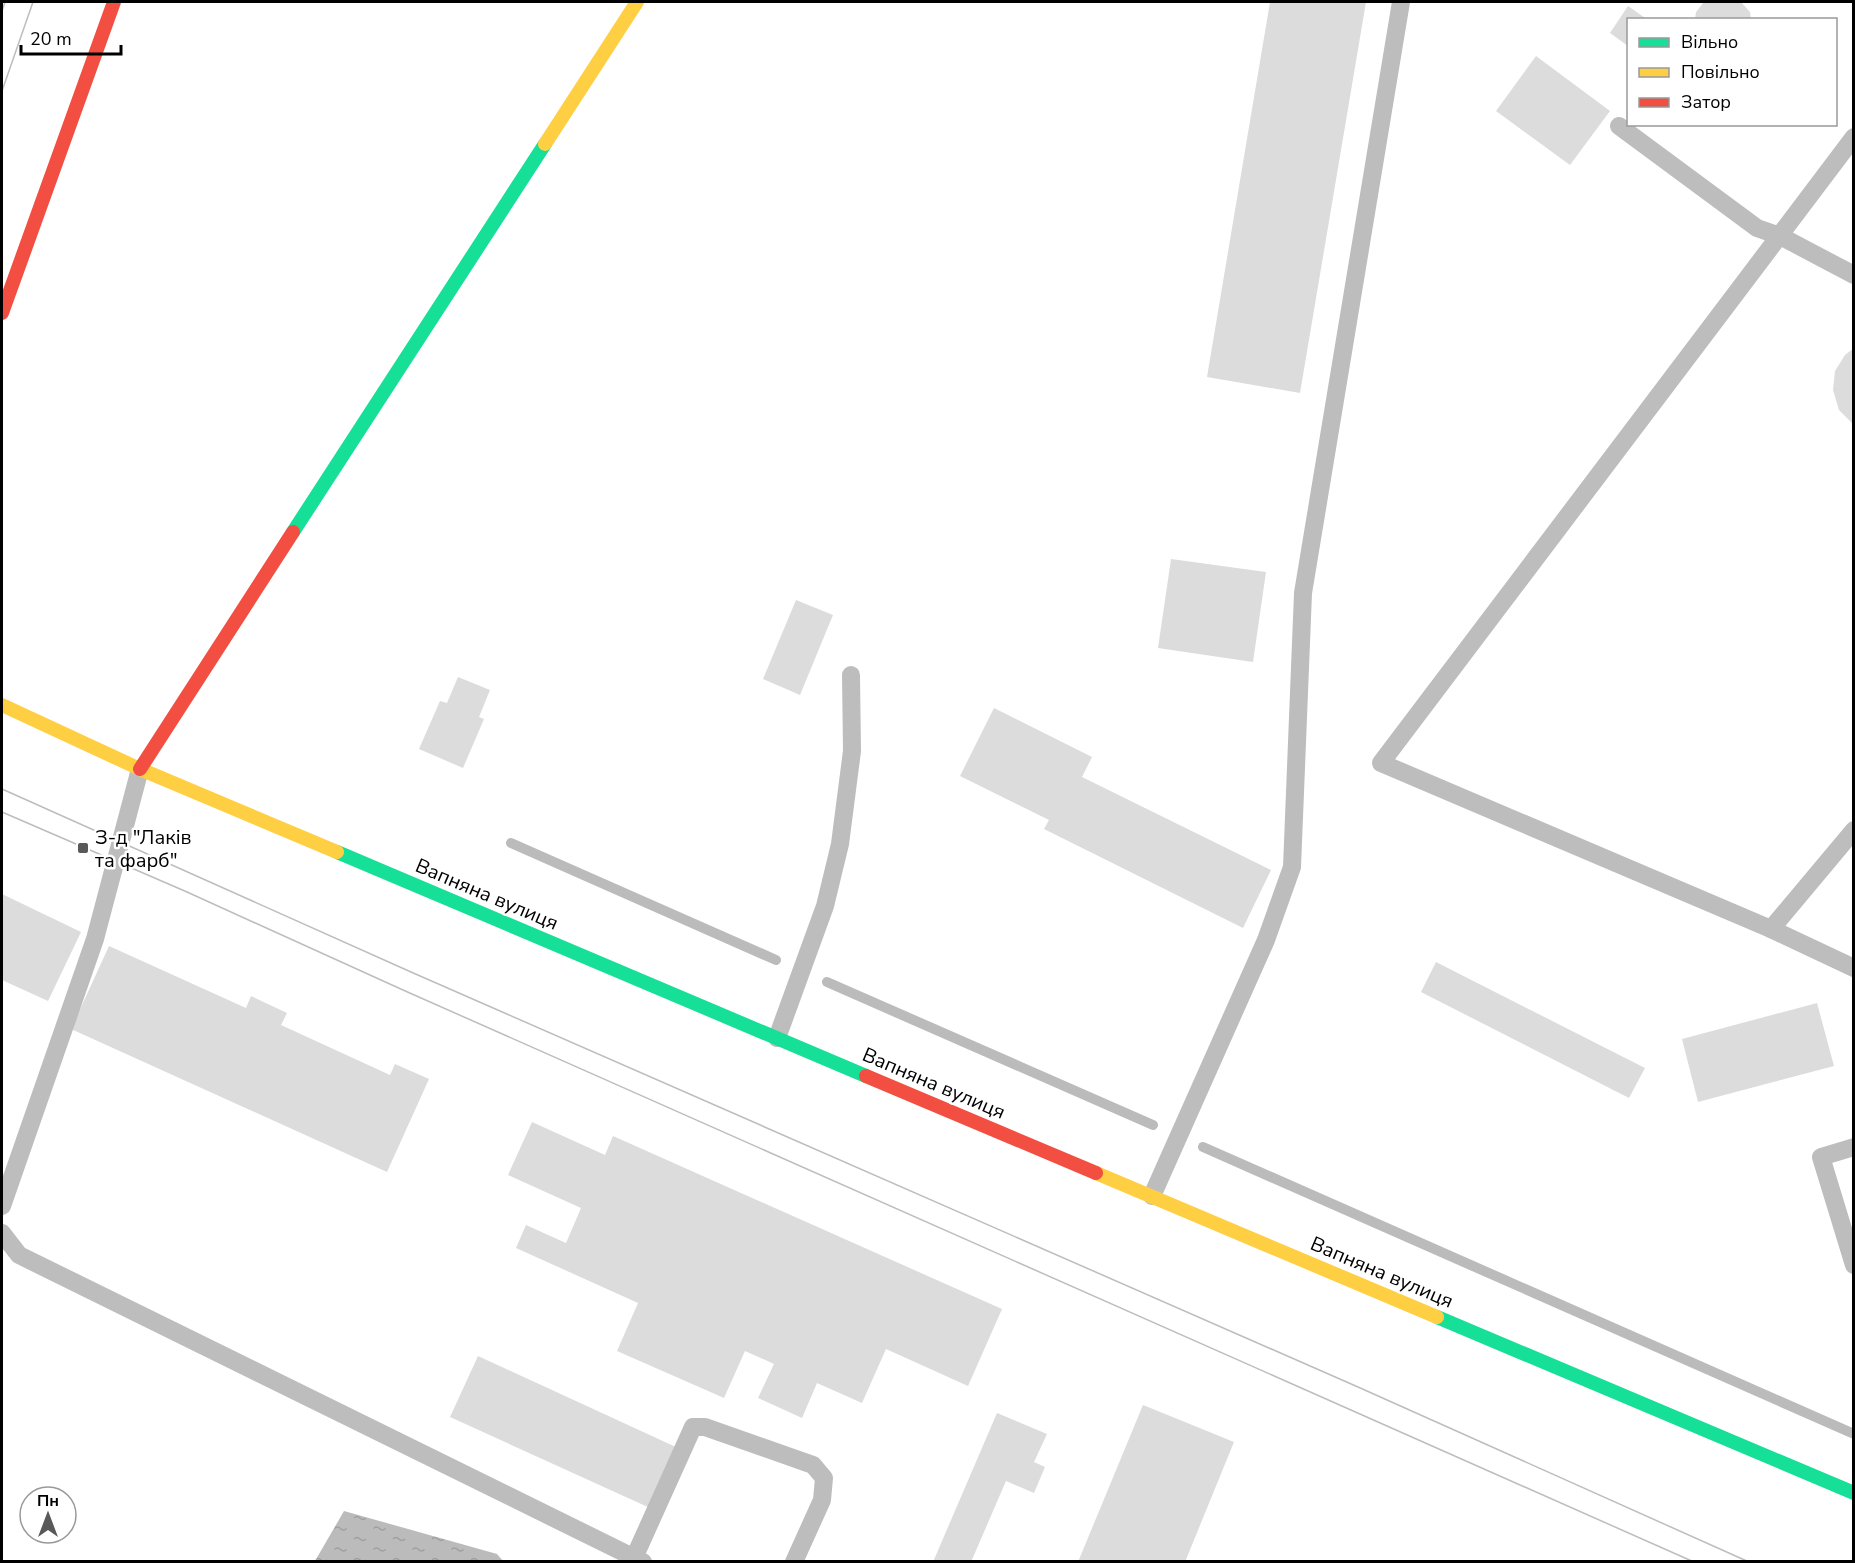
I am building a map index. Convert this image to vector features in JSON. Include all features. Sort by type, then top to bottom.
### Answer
[{"type":"street","points":[[2,313],[114,2]]},
{"type":"street","points":[[140,769],[637,2]]},
{"type":"street","name":"Вапняна вулиця","points":[[2,705],[140,769],[1854,1493]]},
{"type":"lane","points":[[1152,1196],[1266,940],[1292,867],[1303,594],[1401,2]]},
{"type":"lane","points":[[1620,126],[1757,228],[1780,236],[1854,275]]},
{"type":"lane","points":[[1854,137],[1381,763],[1771,929],[1854,968]]},
{"type":"lane","points":[[777,1038],[825,906],[840,844],[852,751],[851,675]]},
{"type":"lane","points":[[2,1206],[95,939],[140,769]]},
{"type":"lane","points":[[1771,929],[1854,830]]},
{"type":"lane","points":[[1854,1147],[1821,1157],[1854,1265]]},
{"type":"lane","points":[[2,1233],[19,1255],[638,1560],[693,1427],[705,1427],[813,1466],[824,1478],[822,1500],[794,1562]]},
{"type":"water","points":[[344,1511],[497,1554],[503,1561],[315,1561]]},
{"type":"building","points":[[1270,2],[1366,2],[1300,393],[1207,377]]},
{"type":"building","points":[[1704,2],[1741,2],[1750,12],[1751,18],[1695,18],[1696,12]]},
{"type":"building","points":[[1628,6],[1645,18],[1627,18],[1627,45],[1610,33]]},
{"type":"building","points":[[1536,56],[1610,111],[1570,165],[1496,111]]},
{"type":"building","points":[[1854,348],[1854,425],[1839,410],[1833,390],[1835,371],[1845,355]]},
{"type":"building","points":[[1171,559],[1266,572],[1253,662],[1158,648]]},
{"type":"building","points":[[796,600],[833,615],[800,695],[763,679]]},
{"type":"building","points":[[458,677],[490,690],[479,717],[484,719],[463,768],[419,749],[440,701],[447,703]]},
{"type":"building","points":[[994,708],[1092,757],[1082,777],[1271,870],[1243,928],[1044,829],[1049,820],[960,776]]},
{"type":"building","points":[[2,894],[81,932],[48,1001],[2,980]]},
{"type":"building","points":[[109,946],[246,1008],[251,996],[287,1013],[281,1025],[390,1075],[395,1064],[429,1079],[387,1172],[71,1029]]},
{"type":"building","points":[[1436,962],[1645,1068],[1629,1098],[1421,992]]},
{"type":"building","points":[[1817,1003],[1834,1066],[1698,1102],[1682,1039]]},
{"type":"building","points":[[532,1122],[605,1155],[613,1136],[1002,1309],[968,1386],[886,1349],[862,1403],[817,1383],[802,1418],[758,1398],[774,1364],[745,1351],[724,1398],[617,1351],[638,1303],[516,1248],[526,1225],[566,1243],[581,1208],[508,1175]]},
{"type":"building","points":[[478,1356],[678,1448],[650,1508],[450,1417]]},
{"type":"building","points":[[1143,1405],[1234,1442],[1185,1562],[1078,1562]]},
{"type":"building","points":[[997,1413],[1047,1434],[1034,1462],[1045,1467],[1034,1493],[1006,1481],[971,1562],[933,1562]]},
{"type":"waterway","points":[[511,843],[776,960]]},
{"type":"waterway","points":[[827,982],[1153,1125]]},
{"type":"waterway","points":[[1203,1147],[1854,1434]]},
{"type":"tram line","points":[[2,11],[5,2]]},
{"type":"tram line","points":[[2,91],[33,2]]},
{"type":"tram line","points":[[2,789],[411,972],[1358,1387],[1749,1562]]},
{"type":"tram line","points":[[2,812],[187,892],[1694,1562]]},
{"type":"traffic: fast","points":[[293,532],[545,144]]},
{"type":"traffic: fast","points":[[337,852],[866,1076]]},
{"type":"traffic: fast","points":[[1437,1317],[1854,1493]]},
{"type":"traffic: slow","points":[[545,144],[637,2]]},
{"type":"traffic: slow","points":[[2,705],[140,769],[337,852]]},
{"type":"traffic: slow","points":[[1096,1173],[1437,1317]]},
{"type":"traffic: jam","points":[[2,313],[114,2]]},
{"type":"traffic: jam","points":[[140,769],[293,532]]},
{"type":"traffic: jam","points":[[866,1076],[1096,1173]]},
{"type":"place","name":"З-д \"Лаків та фарб\"","points":[[83,848]]}]
